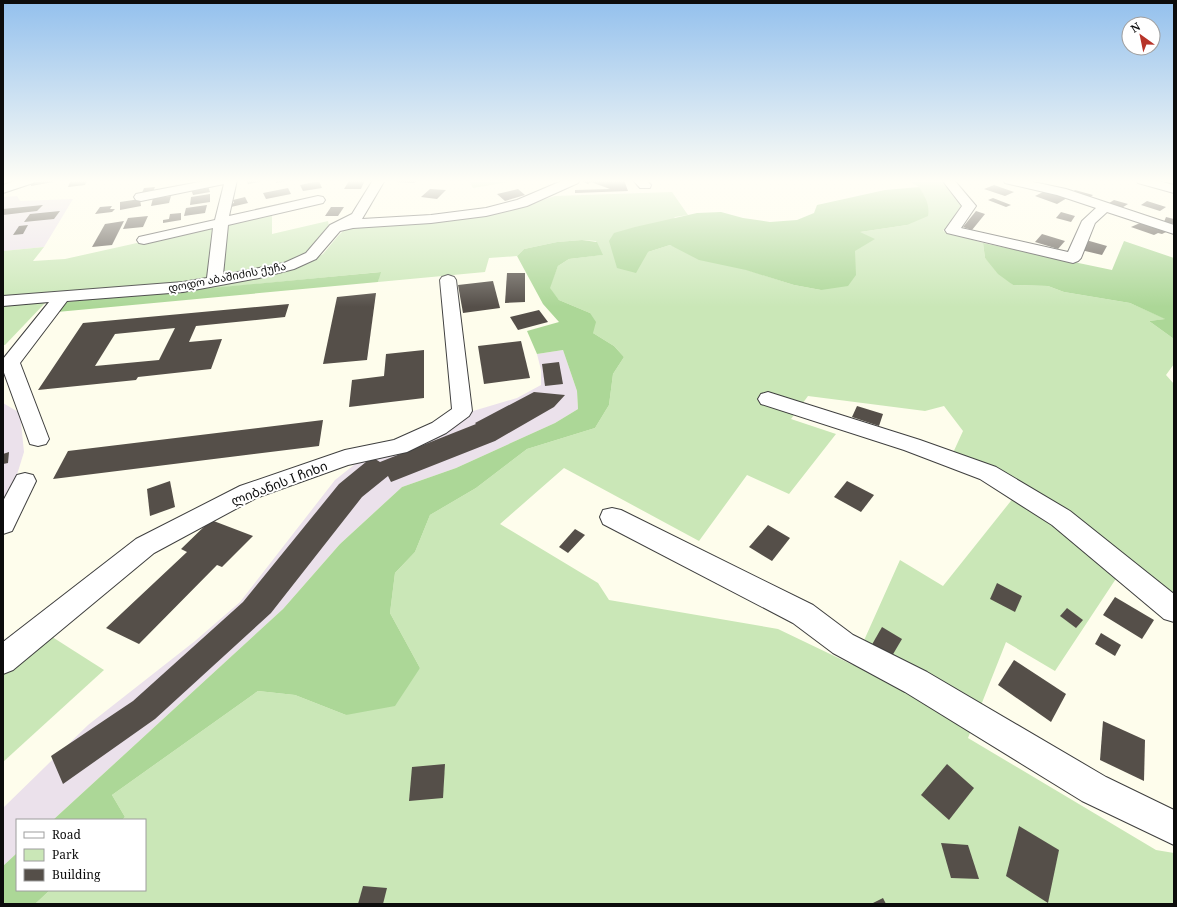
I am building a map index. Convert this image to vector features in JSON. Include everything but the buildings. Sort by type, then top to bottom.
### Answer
[{"type":"street","points":[[144,240],[220,222]]},
{"type":"street","points":[[214,282],[221,222]]},
{"type":"street","points":[[335,228],[346,222]]},
{"type":"street","points":[[335,228],[353,224],[379,222]]},
{"type":"street","points":[[957,222],[952,230],[1074,258],[1088,222]]},
{"type":"street","points":[[1151,222],[1174,230]]},
{"type":"street","name":"დოდო აბაშიძის ქუჩა","points":[[3,301],[61,298],[183,287],[259,273],[289,266],[311,256],[335,228]]},
{"type":"street","name":"ლიბანის I ჩიხი","points":[[3,660],[145,546],[248,492],[345,458],[399,446],[439,428],[462,411],[448,280]]},
{"type":"street","points":[[38,439],[10,363],[61,298]]},
{"type":"street","points":[[768,399],[912,445],[988,473],[1061,518],[1174,610]]},
{"type":"street","points":[[3,524],[25,481]]},
{"type":"street","points":[[612,517],[803,614],[843,644],[916,682],[1094,789],[1174,828]]},
{"type":"shaded area","points":[[3,222],[59,222],[44,247],[3,251]]},
{"type":"shaded area","points":[[563,350],[577,391],[578,409],[555,423],[456,468],[402,487],[340,544],[283,609],[54,819],[16,819],[16,854],[3,866],[3,808],[88,725],[195,641],[240,602],[335,480],[364,457],[463,414],[517,398],[541,385],[541,370],[537,354]]},
{"type":"shaded area","points":[[3,403],[20,413],[24,452],[3,520]]},
{"type":"green space","points":[[230,222],[272,222],[272,234],[322,222],[328,222],[329,226],[302,257],[290,262],[169,286],[3,298],[3,251],[44,247],[33,261],[65,259]]},
{"type":"green space","points":[[435,222],[671,222],[648,252],[670,245],[794,285],[821,290],[855,251],[860,232],[907,225],[908,222],[950,222],[943,231],[983,243],[985,258],[1013,285],[1048,286],[1064,292],[1130,303],[1166,319],[1149,321],[1174,339],[1174,364],[1166,375],[1174,384],[1174,599],[1127,562],[1055,671],[1006,642],[968,738],[1156,850],[1174,853],[1174,904],[35,904],[49,891],[146,891],[146,819],[123,819],[125,817],[112,795],[258,691],[295,695],[346,715],[420,668],[390,613],[395,573],[415,552],[430,515],[476,488],[527,449],[595,428],[609,405],[613,374],[624,357],[614,346],[593,333],[590,313],[559,300],[549,288],[558,266],[569,259],[602,255],[596,241],[582,240],[557,242],[524,249],[517,256],[489,258],[485,272],[378,282],[380,272],[186,291],[259,277],[301,266],[323,254],[344,230]],"holes":[[[808,396],[925,411],[944,406],[963,431],[952,455],[1022,487],[943,586],[900,560],[853,665],[778,629],[609,600],[598,583],[500,524],[564,468],[699,541],[747,475],[789,494],[836,434],[791,419]]]},
{"type":"green space","points":[[656,222],[913,222],[907,225],[860,232],[875,239],[855,251],[856,275],[848,286],[821,290],[794,285],[746,270],[699,260],[670,245],[648,252],[636,273],[617,268],[609,241],[614,233]]},
{"type":"green space","points":[[582,240],[597,242],[603,255],[569,259],[558,266],[550,288],[559,300],[590,313],[596,322],[593,333],[614,346],[624,357],[613,374],[609,405],[595,428],[527,449],[476,488],[430,515],[415,552],[395,573],[390,613],[420,668],[395,706],[346,715],[295,695],[258,691],[112,795],[125,817],[123,819],[54,819],[283,609],[340,544],[402,487],[456,468],[555,423],[578,409],[577,391],[563,350],[537,354],[527,331],[559,322],[543,304],[517,256],[524,249],[557,242]]},
{"type":"green space","points":[[1124,241],[1174,258],[1174,339],[1149,321],[1165,319],[1130,303],[1064,292],[1048,286],[1013,285],[998,274],[985,258],[983,243],[1112,270]]},
{"type":"green space","points":[[381,272],[378,282],[57,312],[65,302]]},
{"type":"green space","points":[[46,302],[5,345],[3,345],[3,305]]},
{"type":"green space","points":[[46,633],[104,670],[3,762],[3,669]]},
{"type":"green space","points":[[16,854],[16,891],[49,891],[35,904],[3,904],[3,866]]}]
